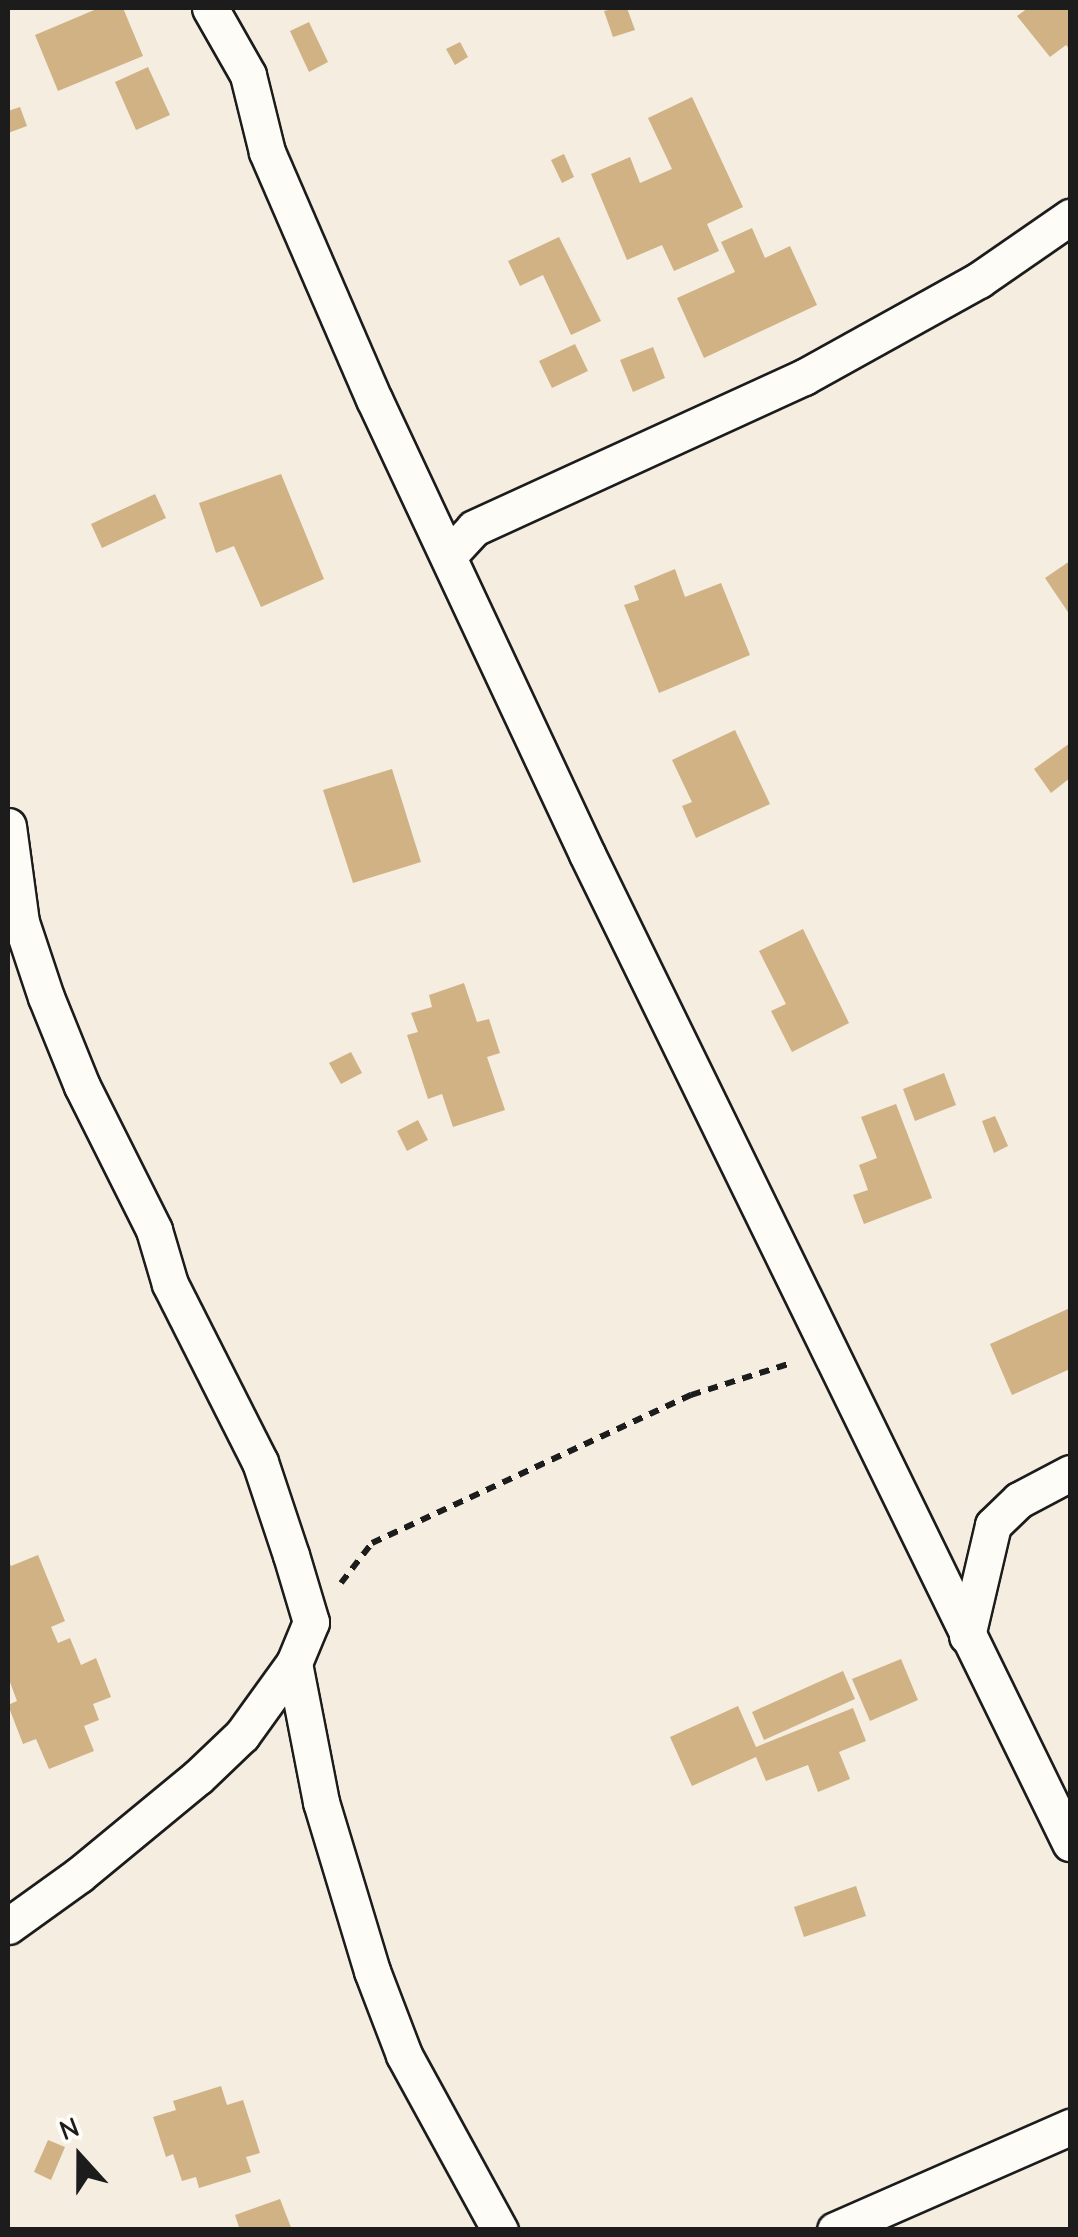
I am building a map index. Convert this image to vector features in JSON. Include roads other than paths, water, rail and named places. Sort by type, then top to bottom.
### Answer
[{"type":"street","points":[[210,8],[248,75],[267,152],[306,246],[645,977],[1070,1843]]},
{"type":"street","points":[[450,554],[474,528],[804,377],[979,280],[1070,216]]},
{"type":"street","points":[[8,826],[21,922],[46,997],[82,1086],[154,1230],[170,1284],[260,1462],[311,1622],[294,1663],[242,1735],[79,1876],[8,1926]]},
{"type":"street","points":[[967,1636],[993,1524],[1018,1500],[1070,1472]]},
{"type":"street","points":[[294,1663],[321,1802],[372,1971],[404,2055],[500,2230]]},
{"type":"street","points":[[835,2230],[1070,2127]]}]
